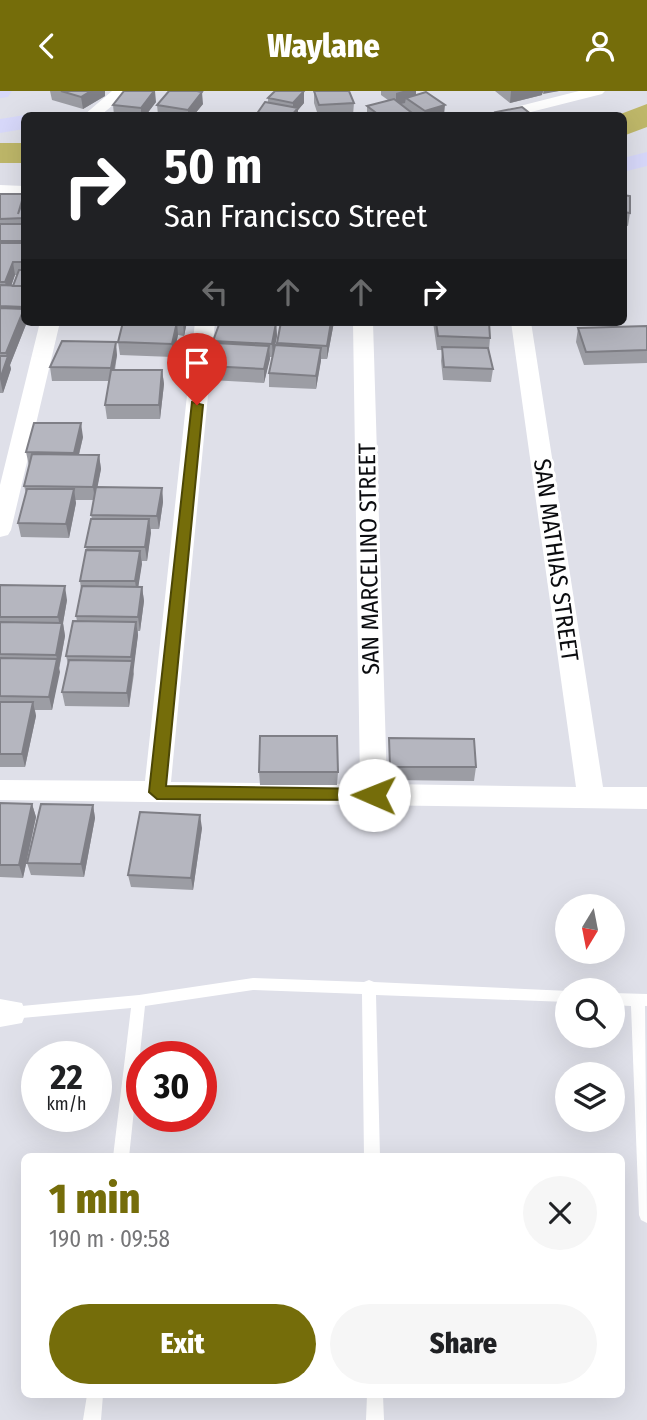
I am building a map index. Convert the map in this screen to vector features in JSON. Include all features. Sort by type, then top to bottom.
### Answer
[{"type":"street","points":[[96,112],[121,91]]},
{"type":"street","points":[[514,112],[597,91]]},
{"type":"street","points":[[0,127],[21,124]]},
{"type":"street","points":[[627,164],[647,159]]},
{"type":"street","points":[[0,190],[21,191]]},
{"type":"street","points":[[0,530],[49,326]]},
{"type":"street","points":[[157,792],[205,326]]},
{"type":"street","name":"SAN MARCELINO STREET","points":[[363,326],[374,795]]},
{"type":"street","name":"SAN MATHIAS STREET","points":[[522,326],[590,798]]},
{"type":"street","points":[[0,790],[647,798]]},
{"type":"lane","points":[[6,1013],[139,1001],[253,984],[369,986],[555,995]]},
{"type":"lane","points":[[369,986],[372,1153]]},
{"type":"lane","points":[[625,999],[643,1000],[647,1215]]},
{"type":"lane","points":[[121,1153],[139,1001]]},
{"type":"lane","points":[[92,1420],[95,1398]]},
{"type":"lane","points":[[375,1398],[375,1420]]},
{"type":"building","points":[[61,91],[91,91],[81,97]]},
{"type":"building","points":[[124,91],[154,91],[141,108],[113,105]]},
{"type":"building","points":[[169,91],[202,92],[188,110],[157,105]]},
{"type":"building","points":[[275,91],[304,91],[293,103],[268,98]]},
{"type":"building","points":[[314,91],[349,91],[354,103],[319,105]]},
{"type":"building","points":[[426,92],[445,105],[425,111],[406,98]]},
{"type":"building","points":[[394,99],[411,112],[375,112],[367,106]]},
{"type":"building","points":[[265,102],[298,108],[295,112],[258,112]]},
{"type":"building","points":[[522,107],[528,112],[496,112]]},
{"type":"building","points":[[0,194],[21,194],[18,214],[21,206],[21,218],[0,219]]},
{"type":"building","points":[[627,196],[630,196],[630,213],[627,213]]},
{"type":"building","points":[[0,224],[21,224],[21,241],[0,241]]},
{"type":"building","points":[[0,243],[21,243],[21,262],[13,262],[5,282],[0,282]]},
{"type":"building","points":[[19,270],[21,270],[21,286],[13,286]]},
{"type":"building","points":[[0,285],[21,286],[21,307],[0,306]]},
{"type":"building","points":[[0,308],[21,309],[21,316],[6,353],[0,353]]},
{"type":"building","points":[[122,326],[176,326],[172,344],[118,342]]},
{"type":"building","points":[[219,326],[275,326],[272,344],[213,341]]},
{"type":"building","points":[[280,326],[330,326],[327,346],[277,343]]},
{"type":"building","points":[[437,326],[489,326],[490,338],[438,336]]},
{"type":"building","points":[[647,326],[647,350],[586,352],[578,328]]},
{"type":"building","points":[[62,341],[116,342],[111,368],[50,367]]},
{"type":"building","points":[[215,343],[269,346],[264,369],[209,366]]},
{"type":"building","points":[[275,345],[321,348],[316,376],[269,373]]},
{"type":"building","points":[[442,347],[488,348],[493,369],[444,367]]},
{"type":"building","points":[[0,356],[8,356],[0,379]]},
{"type":"building","points":[[111,370],[162,370],[159,405],[105,405]]},
{"type":"building","points":[[34,423],[81,423],[74,453],[26,452]]},
{"type":"building","points":[[32,454],[99,455],[93,487],[24,486]]},
{"type":"building","points":[[96,487],[162,488],[157,516],[91,515]]},
{"type":"building","points":[[27,489],[74,489],[66,524],[18,523]]},
{"type":"building","points":[[91,519],[149,519],[145,547],[85,547]]},
{"type":"building","points":[[86,550],[140,551],[135,581],[80,581]]},
{"type":"building","points":[[0,585],[65,586],[58,617],[0,617]]},
{"type":"building","points":[[82,586],[142,587],[138,617],[76,616]]},
{"type":"building","points":[[73,621],[136,622],[131,657],[66,656]]},
{"type":"building","points":[[0,622],[62,623],[56,655],[0,654]]},
{"type":"building","points":[[0,658],[57,659],[49,697],[0,696]]},
{"type":"building","points":[[69,660],[132,661],[127,693],[62,692]]},
{"type":"building","points":[[0,702],[33,702],[22,754],[0,754]]},
{"type":"building","points":[[260,736],[337,736],[338,772],[259,772]]},
{"type":"building","points":[[389,738],[474,739],[476,767],[390,767]]},
{"type":"building","points":[[0,803],[32,804],[19,865],[0,865]]},
{"type":"building","points":[[41,804],[93,805],[81,864],[27,863]]},
{"type":"building","points":[[140,812],[200,815],[191,878],[128,875]]},
{"type":"waterway","points":[[627,124],[647,114]]},
{"type":"waterway","points":[[0,153],[21,153]]},
{"type":"route","points":[[197,405],[157,792],[374,795]]}]
